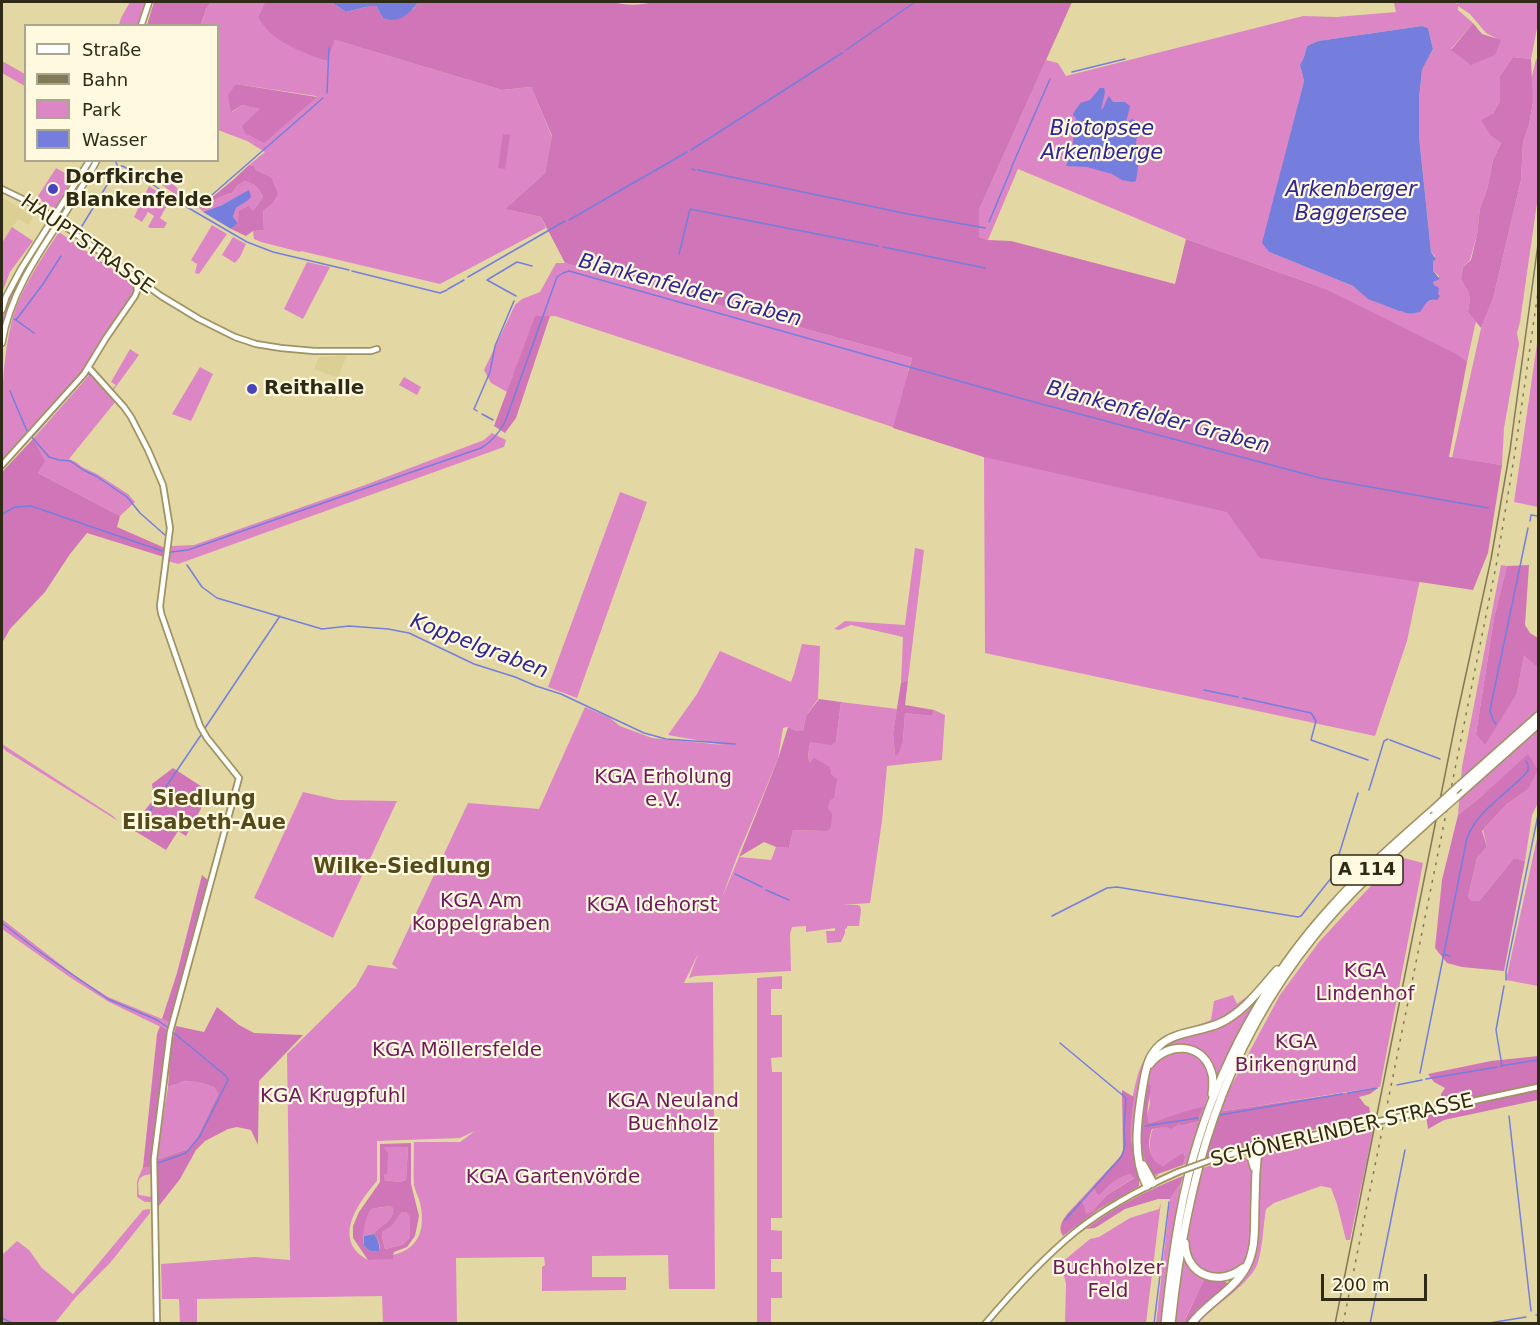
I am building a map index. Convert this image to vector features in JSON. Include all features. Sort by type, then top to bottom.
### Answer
[{"type":"highway","name":"A 114","points":[[1165,1323],[1180,1215],[1192,1159],[1211,1103],[1231,1056],[1259,1004],[1306,936],[1359,877],[1539,716]]},
{"type":"highway","name":"A 114","points":[[1171,1323],[1185,1224],[1201,1154],[1216,1107],[1257,1019],[1313,936],[1363,882],[1539,724]]},
{"type":"highway","points":[[1150,1185],[1143,1178],[1137,1133],[1147,1064],[1159,1046],[1167,1040],[1220,1024],[1238,1012],[1306,936]]},
{"type":"highway","points":[[1145,1076],[1154,1060],[1166,1051],[1175,1048],[1196,1052],[1212,1071],[1211,1103]]},
{"type":"highway","points":[[1191,1323],[1238,1279],[1249,1262],[1254,1239],[1258,1147]]},
{"type":"highway","points":[[1249,1149],[1256,1173]]},
{"type":"highway","points":[[1185,1224],[1187,1255],[1194,1267],[1204,1274],[1213,1278],[1226,1277],[1237,1272],[1249,1262]]},
{"type":"main road","points":[[142,24],[149,2]]},
{"type":"main road","points":[[2,310],[13,282],[89,162]]},
{"type":"main road","points":[[2,343],[8,315],[17,292],[96,162]]},
{"type":"street","name":"HAUPTSTRASSE","points":[[2,189],[31,203],[147,287],[220,330],[256,344],[280,348],[315,351],[371,351],[377,349]]},
{"type":"street","points":[[2,465],[89,368],[91,361],[133,300],[137,291],[136,278]]},
{"type":"street","points":[[137,291],[147,287]]},
{"type":"street","points":[[89,368],[124,407],[135,423],[163,485],[170,528],[160,606],[161,614],[200,726],[239,778],[170,1032],[154,1159],[157,1323]]},
{"type":"street","name":"SCHÖNERLINDER STRASSE","points":[[985,1323],[1026,1277],[1070,1236],[1107,1209],[1178,1172],[1249,1149],[1539,1087]]},
{"type":"shaded area","points":[[154,2],[211,2],[201,24],[147,24]]},
{"type":"shaded area","points":[[265,2],[333,2],[346,12],[376,6],[383,18],[413,9],[419,2],[611,2],[632,5],[652,2],[1072,2],[979,210],[979,237],[988,240],[1011,241],[1175,284],[1186,239],[1326,289],[1458,355],[1467,362],[1449,457],[1502,465],[1488,553],[1473,590],[1260,558],[1227,512],[984,457],[893,428],[912,358],[565,263],[541,217],[505,209],[545,173],[552,136],[531,87],[502,90],[335,40],[327,61],[297,50],[271,33],[258,17]]},
{"type":"shaded area","points":[[1473,23],[1482,34],[1501,40],[1495,55],[1471,65],[1451,50]]},
{"type":"shaded area","points":[[1513,57],[1531,59],[1533,102],[1523,142],[1521,180],[1493,299],[1481,328],[1468,312],[1469,295],[1461,280],[1463,267],[1471,260],[1480,208],[1487,190],[1493,160],[1501,143],[1491,136],[1481,120],[1493,114],[1500,101],[1500,76]]},
{"type":"shaded area","points":[[236,84],[317,97],[264,143],[245,133],[242,126],[260,109],[242,105],[231,112],[228,95]]},
{"type":"shaded area","points":[[503,134],[510,135],[505,169],[498,168]]},
{"type":"shaded area","points":[[249,165],[271,177],[278,194],[272,204],[263,211],[264,230],[253,231],[246,236],[231,229],[238,223],[239,211],[248,206],[253,211],[263,197],[254,185],[245,181],[232,193],[199,208]]},
{"type":"shaded area","points":[[2,197],[33,217],[29,225],[18,219],[2,243]]},
{"type":"shaded area","points":[[535,316],[550,316],[516,418],[505,433],[494,426]]},
{"type":"shaded area","points":[[347,355],[338,378],[314,369],[319,357]]},
{"type":"shaded area","points":[[33,439],[45,461],[38,473],[120,516],[117,527],[165,548],[164,557],[87,533],[45,592],[10,629],[2,643],[2,472]]},
{"type":"shaded area","points":[[1529,565],[1525,625],[1530,633],[1538,638],[1538,668],[1524,655],[1517,693],[1485,745],[1476,734],[1494,618],[1507,566]]},
{"type":"shaded area","points":[[908,680],[905,705],[934,710],[932,716],[905,713],[903,741],[898,755],[895,755],[893,733],[901,683]]},
{"type":"shaded area","points":[[819,699],[841,702],[836,741],[831,745],[810,742],[808,757],[810,763],[814,758],[830,767],[832,775],[837,779],[834,798],[830,800],[828,808],[832,814],[831,827],[827,831],[793,830],[789,848],[776,847],[764,842],[739,857],[778,759],[788,727],[803,731],[806,716]]},
{"type":"shaded area","points":[[1528,754],[1538,770],[1527,790],[1507,804],[1482,831],[1487,847],[1477,858],[1468,897],[1472,901],[1479,901],[1514,858],[1525,861],[1504,971],[1462,967],[1447,963],[1435,948],[1442,880],[1458,815]]},
{"type":"shaded area","points":[[173,768],[210,792],[186,836],[178,831],[166,850],[130,828],[154,799],[152,784]]},
{"type":"shaded area","points":[[202,875],[209,881],[172,1023],[162,1019],[177,973]]},
{"type":"shaded area","points":[[217,1007],[239,1025],[254,1033],[303,1035],[259,1081],[258,1145],[251,1130],[237,1127],[205,1141],[196,1150],[180,1179],[158,1207],[156,1160],[188,1149],[194,1144],[218,1094],[214,1087],[196,1082],[186,1081],[168,1087],[171,1046],[176,1026],[204,1032]]},
{"type":"shaded area","points":[[160,1026],[169,1031],[152,1167],[143,1167],[157,1034]]},
{"type":"shaded area","points":[[1538,1056],[1538,1100],[1444,1120],[1428,1129],[1426,1116],[1442,1109],[1441,1094],[1445,1088],[1434,1082],[1428,1074],[1491,1061]]},
{"type":"shaded area","points":[[1148,1084],[1151,1086],[1149,1123],[1204,1107],[1199,1121],[1181,1126],[1179,1124],[1171,1129],[1166,1127],[1152,1129],[1150,1150],[1158,1164],[1163,1166],[1183,1153],[1185,1158],[1183,1165],[1155,1175],[1148,1167],[1142,1145]]},
{"type":"shaded area","points":[[1378,1088],[1370,1094],[1359,1097],[1369,1107],[1371,1117],[1262,1141],[1205,1158],[1217,1112]]},
{"type":"shaded area","points":[[1122,1090],[1134,1097],[1131,1139],[1139,1174],[1139,1186],[1099,1209],[1063,1236],[1062,1222],[1080,1200],[1086,1214],[1092,1211],[1107,1195],[1134,1178],[1130,1174],[1119,1178],[1099,1196],[1093,1186],[1123,1151]]},
{"type":"shaded area","points":[[411,1143],[411,1184],[419,1216],[415,1236],[407,1247],[394,1252],[393,1259],[368,1260],[353,1238],[353,1226],[359,1212],[380,1182],[380,1144]],"holes":[[[383,1147],[408,1147],[406,1180],[399,1182],[384,1180],[384,1174],[387,1174],[388,1153]],[[389,1206],[393,1208],[392,1216],[374,1234],[379,1242],[379,1251],[371,1251],[364,1246],[364,1227],[371,1209]],[[402,1212],[406,1212],[410,1218],[410,1237],[402,1245],[385,1249],[382,1232],[392,1226]]]},
{"type":"shaded area","points":[[1183,1176],[1170,1199],[1158,1199],[1125,1209],[1095,1228],[1086,1229],[1133,1199]]},
{"type":"shaded area","points":[[1205,1278],[1224,1280],[1228,1284],[1197,1310],[1186,1323],[1184,1322]]},
{"type":"green space","points":[[130,2],[145,2],[138,24],[119,24]]},
{"type":"green space","points":[[211,2],[265,2],[258,17],[326,61],[335,40],[502,90],[531,87],[552,137],[545,173],[505,209],[541,217],[546,228],[440,284],[300,252],[254,239],[253,231],[264,230],[263,211],[272,204],[271,177],[249,165],[265,152],[247,141],[219,130],[219,24],[202,24],[206,9]],"holes":[[[236,84],[317,97],[261,109],[242,105],[232,112]]]},
{"type":"green space","points":[[1538,2],[1538,23],[1531,59],[1513,57],[1500,76],[1500,101],[1493,114],[1491,136],[1501,143],[1493,160],[1487,190],[1480,208],[1477,235],[1470,260],[1463,267],[1461,280],[1469,295],[1468,312],[1476,321],[1467,362],[1326,289],[1186,239],[1018,169],[988,240],[979,237],[979,210],[1046,60],[1058,63],[1066,76],[1303,16],[1336,17],[1396,12],[1394,3]],"holes":[[[1458,6],[1470,14],[1486,33],[1501,41],[1451,49],[1473,23],[1458,10]],[[1422,26],[1428,28],[1433,49],[1422,70],[1419,136],[1431,252],[1435,256],[1433,271],[1439,276],[1439,279],[1433,282],[1438,294],[1435,299],[1424,303],[1421,310],[1399,311],[1369,299],[1353,286],[1269,252],[1263,243],[1304,81],[1300,65],[1307,46],[1318,41]]]},
{"type":"green space","points":[[1536,59],[1538,60],[1538,196],[1517,333],[1519,344],[1504,428],[1502,465],[1452,458],[1481,328],[1493,299],[1521,180],[1523,142],[1533,102],[1530,85]]},
{"type":"green space","points":[[2,61],[24,73],[24,85],[2,73]]},
{"type":"green space","points":[[56,168],[74,178],[55,209],[40,200],[38,196]]},
{"type":"green space","points":[[167,178],[196,207],[162,185]]},
{"type":"green space","points":[[245,181],[256,187],[263,197],[253,211],[238,223],[233,217],[236,208],[247,201],[249,191],[203,212],[199,208],[232,193]]},
{"type":"green space","points":[[149,186],[170,200],[160,218],[167,223],[164,228],[148,227],[154,216],[148,212],[142,222],[134,217]]},
{"type":"green space","points":[[212,225],[227,234],[199,274],[195,273],[197,264],[191,260]]},
{"type":"green space","points":[[12,227],[33,241],[10,272],[2,293],[2,243]]},
{"type":"green space","points":[[51,227],[16,292],[2,333],[4,308],[8,297]]},
{"type":"green space","points":[[59,232],[135,285],[134,297],[86,367],[2,463],[3,384],[11,325],[25,287]]},
{"type":"green space","points":[[233,237],[246,244],[235,263],[222,255]]},
{"type":"green space","points":[[307,262],[330,267],[303,319],[284,309]]},
{"type":"green space","points":[[556,263],[565,263],[912,358],[908,371],[1434,513],[1407,641],[1375,736],[985,653],[984,457],[555,316],[535,317],[507,392],[491,383],[484,370],[515,305],[522,299],[540,292]]},
{"type":"green space","points":[[1538,337],[1538,507],[1514,502]]},
{"type":"green space","points":[[130,349],[139,355],[112,392],[111,390],[116,385],[111,382]]},
{"type":"green space","points":[[200,367],[213,374],[191,421],[172,414]]},
{"type":"green space","points":[[91,373],[116,401],[69,459],[128,494],[135,502],[120,516],[38,473],[44,461],[33,439]]},
{"type":"green space","points":[[404,377],[421,387],[417,395],[399,385]]},
{"type":"green space","points":[[492,433],[506,440],[504,447],[178,564],[168,561],[171,546],[194,545],[365,485],[484,440]]},
{"type":"green space","points":[[620,492],[647,502],[577,698],[548,687]]},
{"type":"green space","points":[[915,548],[924,550],[908,680],[901,683],[903,637],[851,625],[839,630],[834,629],[845,621],[905,625]]},
{"type":"green space","points":[[1501,565],[1507,566],[1494,618],[1476,734],[1517,693],[1524,654],[1538,668],[1538,803],[1532,815],[1525,861],[1514,858],[1479,901],[1472,901],[1468,897],[1477,858],[1487,847],[1483,830],[1507,804],[1527,790],[1482,796],[1458,815],[1462,767]]},
{"type":"green space","points":[[802,644],[820,646],[818,699],[806,716],[803,731],[783,728],[778,759],[721,900],[739,857],[771,860],[776,847],[789,848],[793,830],[827,831],[832,775],[830,767],[810,763],[808,757],[810,741],[836,741],[841,702],[897,709],[893,733],[895,755],[903,741],[905,713],[932,716],[934,710],[945,715],[942,760],[887,766],[882,821],[870,903],[843,905],[857,905],[861,910],[859,926],[847,926],[841,942],[827,943],[826,931],[835,931],[835,928],[806,932],[806,926],[792,927],[790,934],[791,971],[689,978],[698,954],[684,983],[713,982],[715,1289],[669,1289],[668,1255],[592,1256],[592,1277],[626,1277],[626,1290],[542,1291],[544,1257],[456,1258],[457,1323],[383,1323],[382,1296],[197,1299],[197,1323],[180,1324],[179,1299],[162,1299],[161,1264],[255,1257],[290,1260],[287,1054],[356,986],[368,965],[398,969],[392,964],[468,803],[539,809],[585,707],[610,718],[620,726],[652,738],[724,745],[668,735],[697,694],[720,651],[791,682]],"holes":[[[475,1131],[460,1142],[414,1142],[414,1185],[422,1218],[416,1241],[403,1252],[393,1255],[393,1258],[368,1260],[357,1252],[351,1242],[350,1232],[356,1210],[377,1181],[377,1141],[460,1138]]]},
{"type":"green space","points":[[2,744],[113,816],[118,821],[6,751]]},
{"type":"green space","points":[[303,792],[338,800],[397,801],[333,938],[254,898]]},
{"type":"green space","points":[[1538,834],[1538,986],[1506,980]]},
{"type":"green space","points":[[1400,857],[1423,863],[1380,1087],[1217,1112],[1280,995],[1319,942]]},
{"type":"green space","points":[[2,919],[74,975],[108,997],[172,1023],[169,1031],[109,1002],[71,978],[2,929]]},
{"type":"green space","points":[[1268,974],[1274,979],[1214,1088],[1210,1090],[1187,1164],[1183,1165],[1185,1158],[1162,1166],[1157,1165],[1150,1151],[1151,1133],[1153,1129],[1179,1124],[1181,1126],[1199,1121],[1200,1114],[1166,1118],[1149,1123],[1147,1117],[1150,1103],[1148,1085],[1142,1137],[1155,1175],[1159,1174],[1156,1177],[1138,1169],[1132,1140],[1132,1104],[1140,1069],[1147,1055],[1156,1044],[1168,1036],[1211,1020],[1214,1001],[1233,995],[1237,1004],[1258,988]]},
{"type":"green space","points":[[782,976],[782,989],[771,989],[771,1015],[782,1015],[782,1057],[771,1058],[772,1072],[782,1072],[782,1218],[771,1218],[771,1230],[782,1231],[782,1259],[771,1259],[771,1272],[782,1272],[782,1298],[771,1298],[771,1323],[757,1323],[757,978]]},
{"type":"green space","points":[[193,1080],[214,1087],[218,1094],[194,1144],[188,1149],[156,1160],[168,1087]]},
{"type":"green space","points":[[1374,1126],[1350,1240],[1346,1240],[1331,1188],[1321,1186],[1274,1203],[1266,1209],[1261,1249],[1254,1270],[1241,1286],[1199,1323],[1194,1324],[1249,1268],[1259,1157],[1262,1152]]},
{"type":"green space","points":[[382,1146],[408,1147],[406,1180],[399,1182],[384,1180],[384,1174],[387,1174]]},
{"type":"green space","points":[[1243,1156],[1251,1162],[1252,1174],[1250,1248],[1239,1267],[1229,1272],[1207,1274],[1192,1262],[1186,1242],[1202,1168]]},
{"type":"green space","points":[[143,1167],[152,1167],[151,1174],[139,1180],[139,1195],[151,1197],[151,1202],[145,1202],[137,1197],[137,1181]]},
{"type":"green space","points":[[1130,1174],[1135,1177],[1107,1195],[1086,1215],[1080,1200],[1093,1186],[1099,1196],[1112,1181]]},
{"type":"green space","points":[[1181,1183],[1162,1323],[1156,1324],[1170,1199]]},
{"type":"green space","name":"Buchholzer Feld","points":[[1161,1202],[1146,1323],[1065,1323],[1066,1284],[1061,1263],[1090,1239],[1099,1237],[1130,1218],[1159,1209]]},
{"type":"green space","points":[[389,1206],[393,1208],[393,1212],[389,1220],[374,1234],[364,1236],[365,1222],[371,1209]]},
{"type":"green space","points":[[150,1209],[150,1213],[110,1263],[76,1297],[55,1323],[2,1323],[2,1255],[17,1241],[29,1250],[42,1268],[73,1294],[143,1210]]},
{"type":"green space","points":[[402,1212],[406,1212],[410,1218],[410,1237],[402,1245],[385,1249],[382,1232],[392,1226]]},
{"type":"green space","points":[[1183,1246],[1194,1271],[1205,1278],[1184,1322],[1187,1323],[1173,1324]]},
{"type":"water","points":[[333,2],[419,2],[399,19],[389,20],[383,18],[376,6],[346,12]]},
{"type":"water","name":"Arkenberger Baggersee","points":[[1422,26],[1428,28],[1433,49],[1422,70],[1419,136],[1431,252],[1436,259],[1433,261],[1433,271],[1440,279],[1433,282],[1439,288],[1440,296],[1437,300],[1429,301],[1420,312],[1408,313],[1368,299],[1353,286],[1269,252],[1262,243],[1304,81],[1300,65],[1307,46],[1318,41]]},
{"type":"water","name":"Biotopsee Arkenberge","points":[[1100,88],[1104,88],[1105,92],[1101,110],[1109,96],[1113,102],[1125,102],[1130,106],[1126,123],[1132,119],[1139,123],[1140,130],[1136,141],[1138,167],[1136,181],[1122,180],[1112,174],[1087,167],[1066,166],[1072,150],[1076,118],[1073,115],[1080,103],[1090,100]]},
{"type":"water","points":[[249,190],[251,197],[236,208],[233,217],[238,223],[231,229],[203,212],[222,205]]},
{"type":"water","points":[[374,1234],[379,1251],[371,1251],[364,1246],[364,1236]]},
{"type":"waterway","points":[[846,50],[915,2]]},
{"type":"waterway","points":[[327,93],[329,48]]},
{"type":"waterway","points":[[691,150],[842,53]]},
{"type":"waterway","points":[[1072,72],[1125,59]]},
{"type":"waterway","points":[[1012,166],[1050,79]]},
{"type":"waterway","points":[[197,208],[323,98]]},
{"type":"waterway","points":[[569,220],[687,152]]},
{"type":"waterway","points":[[116,162],[118,167]]},
{"type":"waterway","points":[[82,226],[118,167],[122,166],[247,242],[273,252],[349,270]]},
{"type":"waterway","points":[[989,222],[1012,167]]},
{"type":"waterway","points":[[698,170],[985,228]]},
{"type":"waterway","points":[[679,254],[690,209],[878,246]]},
{"type":"waterway","points":[[468,277],[565,221]]},
{"type":"waterway","points":[[883,247],[985,268]]},
{"type":"waterway","points":[[14,319],[16,320],[43,284],[61,256]]},
{"type":"waterway","points":[[516,296],[487,280],[517,262],[532,266]]},
{"type":"waterway","points":[[352,271],[440,293],[447,290]]},
{"type":"waterway","name":"Blankenfelder Graben","points":[[2,514],[15,507],[31,506],[162,551],[188,550],[481,448],[495,437],[505,422],[557,277],[569,271],[1023,399],[1320,478],[1488,508]]},
{"type":"waterway","points":[[448,289],[464,280]]},
{"type":"waterway","points":[[477,411],[474,409],[490,372],[495,346],[514,301]]},
{"type":"waterway","points":[[16,320],[34,333]]},
{"type":"waterway","points":[[33,436],[88,374],[93,376]]},
{"type":"waterway","points":[[10,391],[27,431]]},
{"type":"waterway","points":[[482,414],[493,420]]},
{"type":"waterway","points":[[31,436],[49,457],[70,461],[127,497],[140,513],[165,535]]},
{"type":"waterway","name":"Blankenfelder Graben","points":[[1530,521],[1531,515],[1538,516]]},
{"type":"waterway","points":[[1496,724],[1490,710],[1528,528]]},
{"type":"waterway","name":"Koppelgraben","points":[[187,565],[202,587],[217,598],[322,629],[349,626],[409,633],[474,664],[561,694],[644,733],[666,739],[735,744]]},
{"type":"waterway","points":[[205,728],[280,616]]},
{"type":"waterway","points":[[1204,690],[1238,697]]},
{"type":"waterway","points":[[1243,698],[1311,713],[1316,721],[1311,740],[1368,760]]},
{"type":"waterway","points":[[136,831],[201,735]]},
{"type":"waterway","points":[[1369,790],[1384,741],[1388,739]]},
{"type":"waterway","points":[[1390,740],[1440,759]]},
{"type":"waterway","points":[[1420,1073],[1467,838],[1472,827],[1486,810],[1528,771],[1526,761]]},
{"type":"waterway","points":[[1052,916],[1107,888],[1117,887],[1301,916],[1332,877],[1358,793]]},
{"type":"waterway","points":[[1506,980],[1538,815]]},
{"type":"waterway","points":[[735,874],[762,887]]},
{"type":"waterway","points":[[766,890],[789,900]]},
{"type":"waterway","points":[[2,923],[108,999],[157,1020],[167,1027]]},
{"type":"waterway","points":[[1443,954],[1450,956]]},
{"type":"waterway","points":[[1502,1066],[1496,1030],[1504,986]]},
{"type":"waterway","points":[[158,1163],[186,1153],[200,1136],[228,1080],[174,1033]]},
{"type":"waterway","points":[[1060,1043],[1126,1098],[1125,1145],[1122,1156],[1065,1220]]},
{"type":"waterway","points":[[1500,1066],[1538,1060]]},
{"type":"waterway","points":[[1426,1079],[1497,1067]]},
{"type":"waterway","points":[[1397,1085],[1422,1080]]},
{"type":"waterway","points":[[1348,1093],[1377,1088]]},
{"type":"waterway","points":[[1220,1115],[1342,1094]]},
{"type":"waterway","points":[[1509,1116],[1531,1311]]},
{"type":"waterway","points":[[1145,1126],[1198,1118]]},
{"type":"waterway","points":[[1370,1324],[1405,1150]]},
{"type":"waterway","points":[[1154,1324],[1169,1202]]},
{"type":"waterway","points":[[1483,1324],[1526,1317]]},
{"type":"waterway","points":[[2,1318],[14,1324]]},
{"type":"tram line","points":[[1335,1324],[1456,720],[1491,559],[1510,450],[1538,244]]},
{"type":"railway","points":[[1343,1324],[1497,561],[1538,292]]},
{"type":"place","name":"Dorfkirche Blankenfelde","points":[[53,189]]},
{"type":"place","name":"Reithalle","points":[[252,389]]},
{"type":"district","name":"Siedlung Elisabeth-Aue","points":[[204,812]]},
{"type":"district","name":"Wilke-Siedlung","points":[[402,868]]},
{"type":"park label","name":"KGA Erholung e.V.","points":[[663,790]]},
{"type":"park label","name":"KGA Idehorst","points":[[652,906]]},
{"type":"park label","name":"KGA Am Koppelgraben","points":[[481,914]]},
{"type":"park label","name":"KGA Lindenhof","points":[[1365,984]]},
{"type":"park label","name":"KGA Möllersfelde","points":[[457,1051]]},
{"type":"park label","name":"KGA Birkengrund","points":[[1296,1054]]},
{"type":"park label","name":"KGA Krugpfuhl","points":[[333,1097]]},
{"type":"park label","name":"KGA Neuland Buchholz","points":[[673,1114]]},
{"type":"park label","name":"KGA Gartenvörde","points":[[553,1178]]}]
